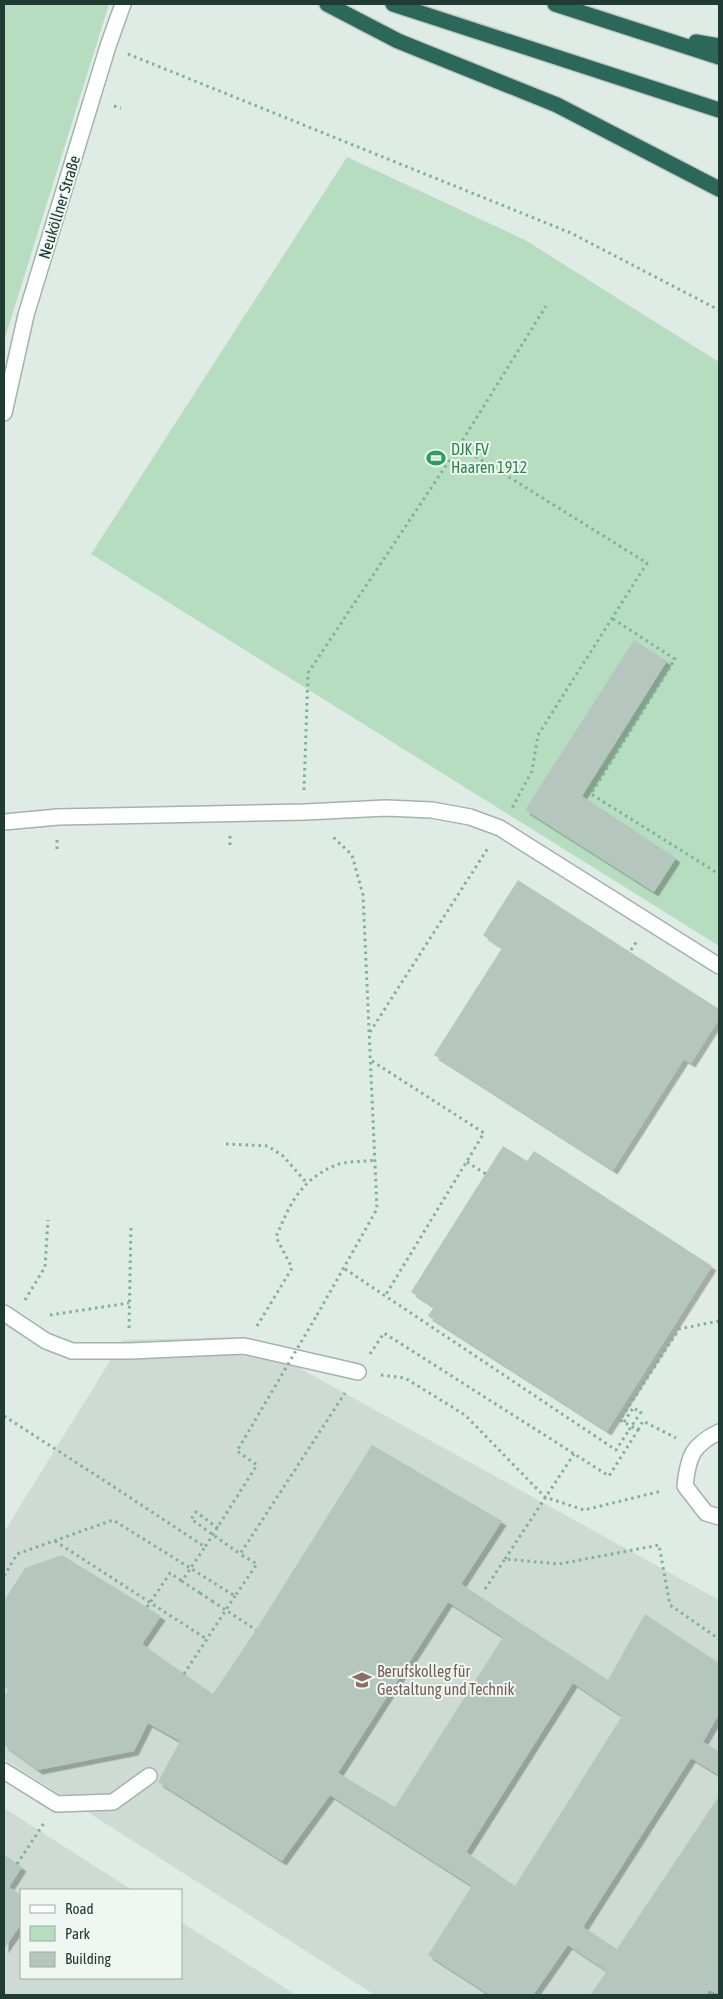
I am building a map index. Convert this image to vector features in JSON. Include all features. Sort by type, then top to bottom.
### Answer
[{"type":"highway","points":[[327,4],[398,41],[557,105],[719,189]]},
{"type":"highway","points":[[393,4],[719,110]]},
{"type":"highway","points":[[555,4],[719,57]]},
{"type":"highway","points":[[650,35],[719,46]]},
{"type":"street","name":"Neuköllner Straße","points":[[4,413],[26,315],[108,46],[123,4]]},
{"type":"street","points":[[4,822],[67,817],[305,812],[386,808],[432,810],[470,817],[500,828],[719,966]]},
{"type":"street","points":[[10,1318],[46,1341],[72,1351],[130,1351],[244,1346],[358,1372]]},
{"type":"street","points":[[719,1432],[694,1448],[686,1472],[685,1486],[706,1513],[719,1516]]},
{"type":"street","points":[[4,1771],[57,1804],[113,1802],[149,1776]]},
{"type":"path","points":[[108,46],[571,233],[719,310]]},
{"type":"path","points":[[182,1581],[257,1465],[237,1451],[336,1285],[378,1209],[374,1160],[372,1060],[363,895],[352,855],[305,812],[308,673],[459,446],[546,306]]},
{"type":"path","points":[[370,1032],[500,828],[532,771],[538,735],[647,563],[459,446]]},
{"type":"path","points":[[613,619],[675,659],[591,794],[719,874]]},
{"type":"path","points":[[372,1060],[484,1134],[385,1296]]},
{"type":"path","points":[[226,1144],[268,1146],[283,1156],[306,1182]]},
{"type":"path","points":[[244,1346],[292,1268],[276,1237],[289,1207],[306,1182],[337,1164],[374,1160]]},
{"type":"path","points":[[467,1162],[486,1174]]},
{"type":"path","points":[[10,1318],[45,1267],[48,1220]]},
{"type":"path","points":[[128,1313],[131,1224]]},
{"type":"path","points":[[345,1269],[616,1450],[641,1412],[633,1408],[624,1422]]},
{"type":"path","points":[[10,1318],[129,1303]]},
{"type":"path","points":[[638,1430],[620,1420],[679,1329],[719,1321]]},
{"type":"path","points":[[240,1554],[384,1333],[609,1476],[643,1421],[694,1448]]},
{"type":"path","points":[[358,1372],[405,1378],[465,1415],[545,1497],[584,1510],[685,1486]]},
{"type":"path","points":[[4,1416],[205,1548]]},
{"type":"path","points":[[485,1589],[574,1454]]},
{"type":"path","points":[[184,1674],[256,1564],[191,1519],[196,1512],[218,1528]]},
{"type":"path","points":[[4,1576],[17,1554],[113,1520],[235,1596]]},
{"type":"path","points":[[55,1541],[208,1640]]},
{"type":"path","points":[[505,1559],[559,1564],[659,1545],[670,1605],[719,1639]]},
{"type":"path","points":[[148,1608],[170,1573],[256,1630]]},
{"type":"path","points":[[17,1864],[57,1804]]},
{"type":"shaded area","name":"Berufskolleg für Gestaltung und Technik","points":[[243,1337],[719,1600],[719,1995],[375,1995],[4,1759],[4,1532],[123,1340]]},
{"type":"shaded area","points":[[4,1808],[130,1889],[20,1889],[20,1979],[182,1979],[182,1923],[296,1995],[4,1995]]},
{"type":"green space","points":[[4,4],[109,4],[4,341]]},
{"type":"green space","name":"DJK FV Haaren 1912","points":[[347,157],[525,240],[719,362],[719,946],[91,554]]},
{"type":"building","points":[[634,640],[667,661],[582,796],[676,858],[654,892],[525,810]]},
{"type":"building","points":[[518,880],[719,1009],[719,1019],[691,1063],[684,1059],[613,1170],[434,1055],[502,948],[483,935]]},
{"type":"building","points":[[503,1146],[527,1161],[534,1151],[712,1266],[607,1431],[428,1316],[434,1307],[411,1292]]},
{"type":"building","points":[[372,1445],[502,1521],[461,1584],[608,1680],[645,1614],[719,1663],[719,1714],[703,1742],[719,1751],[719,1775],[691,1758],[583,1927],[617,1949],[719,1796],[719,1994],[709,1990],[706,1995],[590,1995],[607,1971],[568,1945],[533,1995],[490,1995],[428,1955],[472,1886],[330,1795],[282,1861],[158,1782],[180,1741],[148,1723],[134,1751],[38,1770],[4,1745],[4,1697],[8,1690],[4,1687],[4,1601],[25,1568],[62,1555],[161,1616],[142,1644],[213,1694],[256,1630]],"holes":[[[448,1602],[503,1637],[395,1807],[338,1773]],[[573,1683],[622,1716],[515,1886],[466,1852]]]},
{"type":"building","points":[[4,1855],[22,1867],[9,1887],[20,1894],[20,1925],[4,1949]]},
{"type":"place","name":"DJK FV Haaren 1912","points":[[436,458]]},
{"type":"place","name":"Berufskolleg für Gestaltung und Technik","points":[[362,1680]]}]
